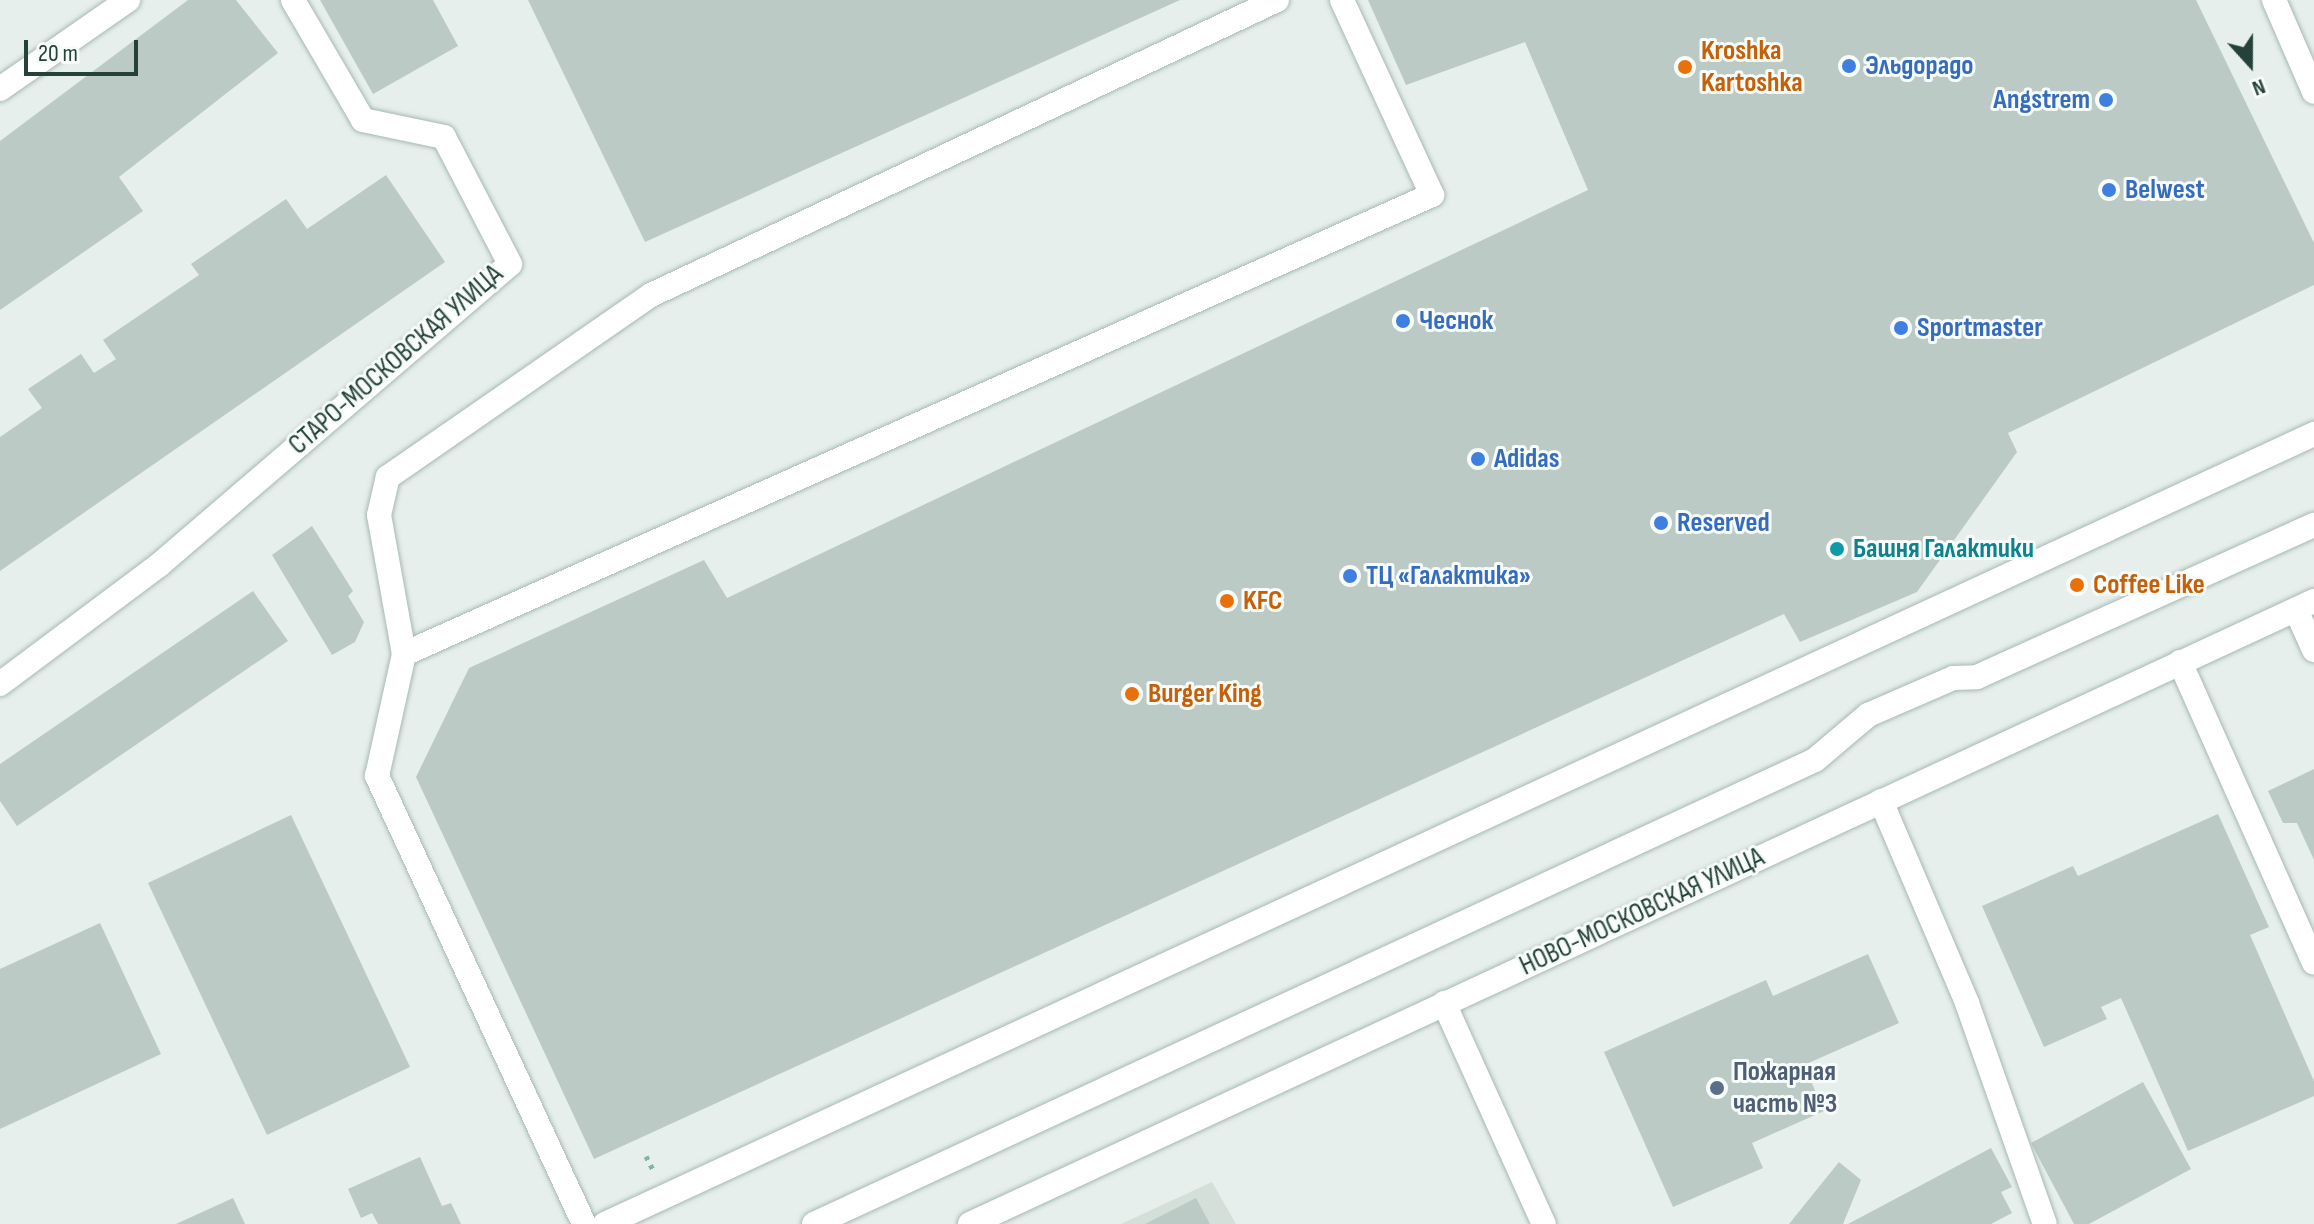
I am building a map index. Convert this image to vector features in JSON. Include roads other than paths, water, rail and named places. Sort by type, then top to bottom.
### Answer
[{"type":"street","points":[[0,89],[128,0]]},
{"type":"street","name":"СТАРО-МОСКОВСКАЯ УЛИЦА","points":[[0,684],[159,565],[510,264],[444,137],[363,120],[293,0]]},
{"type":"street","points":[[584,1224],[377,776],[404,654],[379,515],[388,477],[651,295],[1277,0]]},
{"type":"street","points":[[404,654],[1432,195],[1342,0]]},
{"type":"street","points":[[2274,0],[2314,92]]},
{"type":"street","points":[[605,1224],[2314,434]]},
{"type":"street","points":[[814,1224],[1815,760],[1868,715],[1953,678],[1977,677],[2314,525]]},
{"type":"street","points":[[2305,606],[2314,650]]},
{"type":"street","name":"НОВО-МОСКОВСКАЯ УЛИЦА","points":[[970,1224],[2305,606]]},
{"type":"street","points":[[2180,662],[2314,963]]},
{"type":"street","points":[[1881,801],[1967,1003],[2045,1224]]},
{"type":"street","points":[[1444,1003],[1544,1224]]},
{"type":"place","name":"Эльдорадо","points":[[1849,66]]},
{"type":"place","name":"Kroshka Kartoshka","points":[[1685,67]]},
{"type":"place","name":"Angstrem","points":[[2106,100]]},
{"type":"place","name":"Belwest","points":[[2109,190]]},
{"type":"place","name":"Чеснок","points":[[1403,321]]},
{"type":"place","name":"Sportmaster","points":[[1901,328]]},
{"type":"place","name":"Adidas","points":[[1478,459]]},
{"type":"place","name":"Reserved","points":[[1661,523]]},
{"type":"place","name":"Башня Галактики","points":[[1837,549]]},
{"type":"place","name":"ТЦ «Галактика»","points":[[1350,576]]},
{"type":"place","name":"Coffee Like","points":[[2077,585]]},
{"type":"place","name":"KFC","points":[[1227,601]]},
{"type":"place","name":"Burger King","points":[[1132,694]]},
{"type":"place","name":"Пожарная часть №3","points":[[1717,1088]]}]
